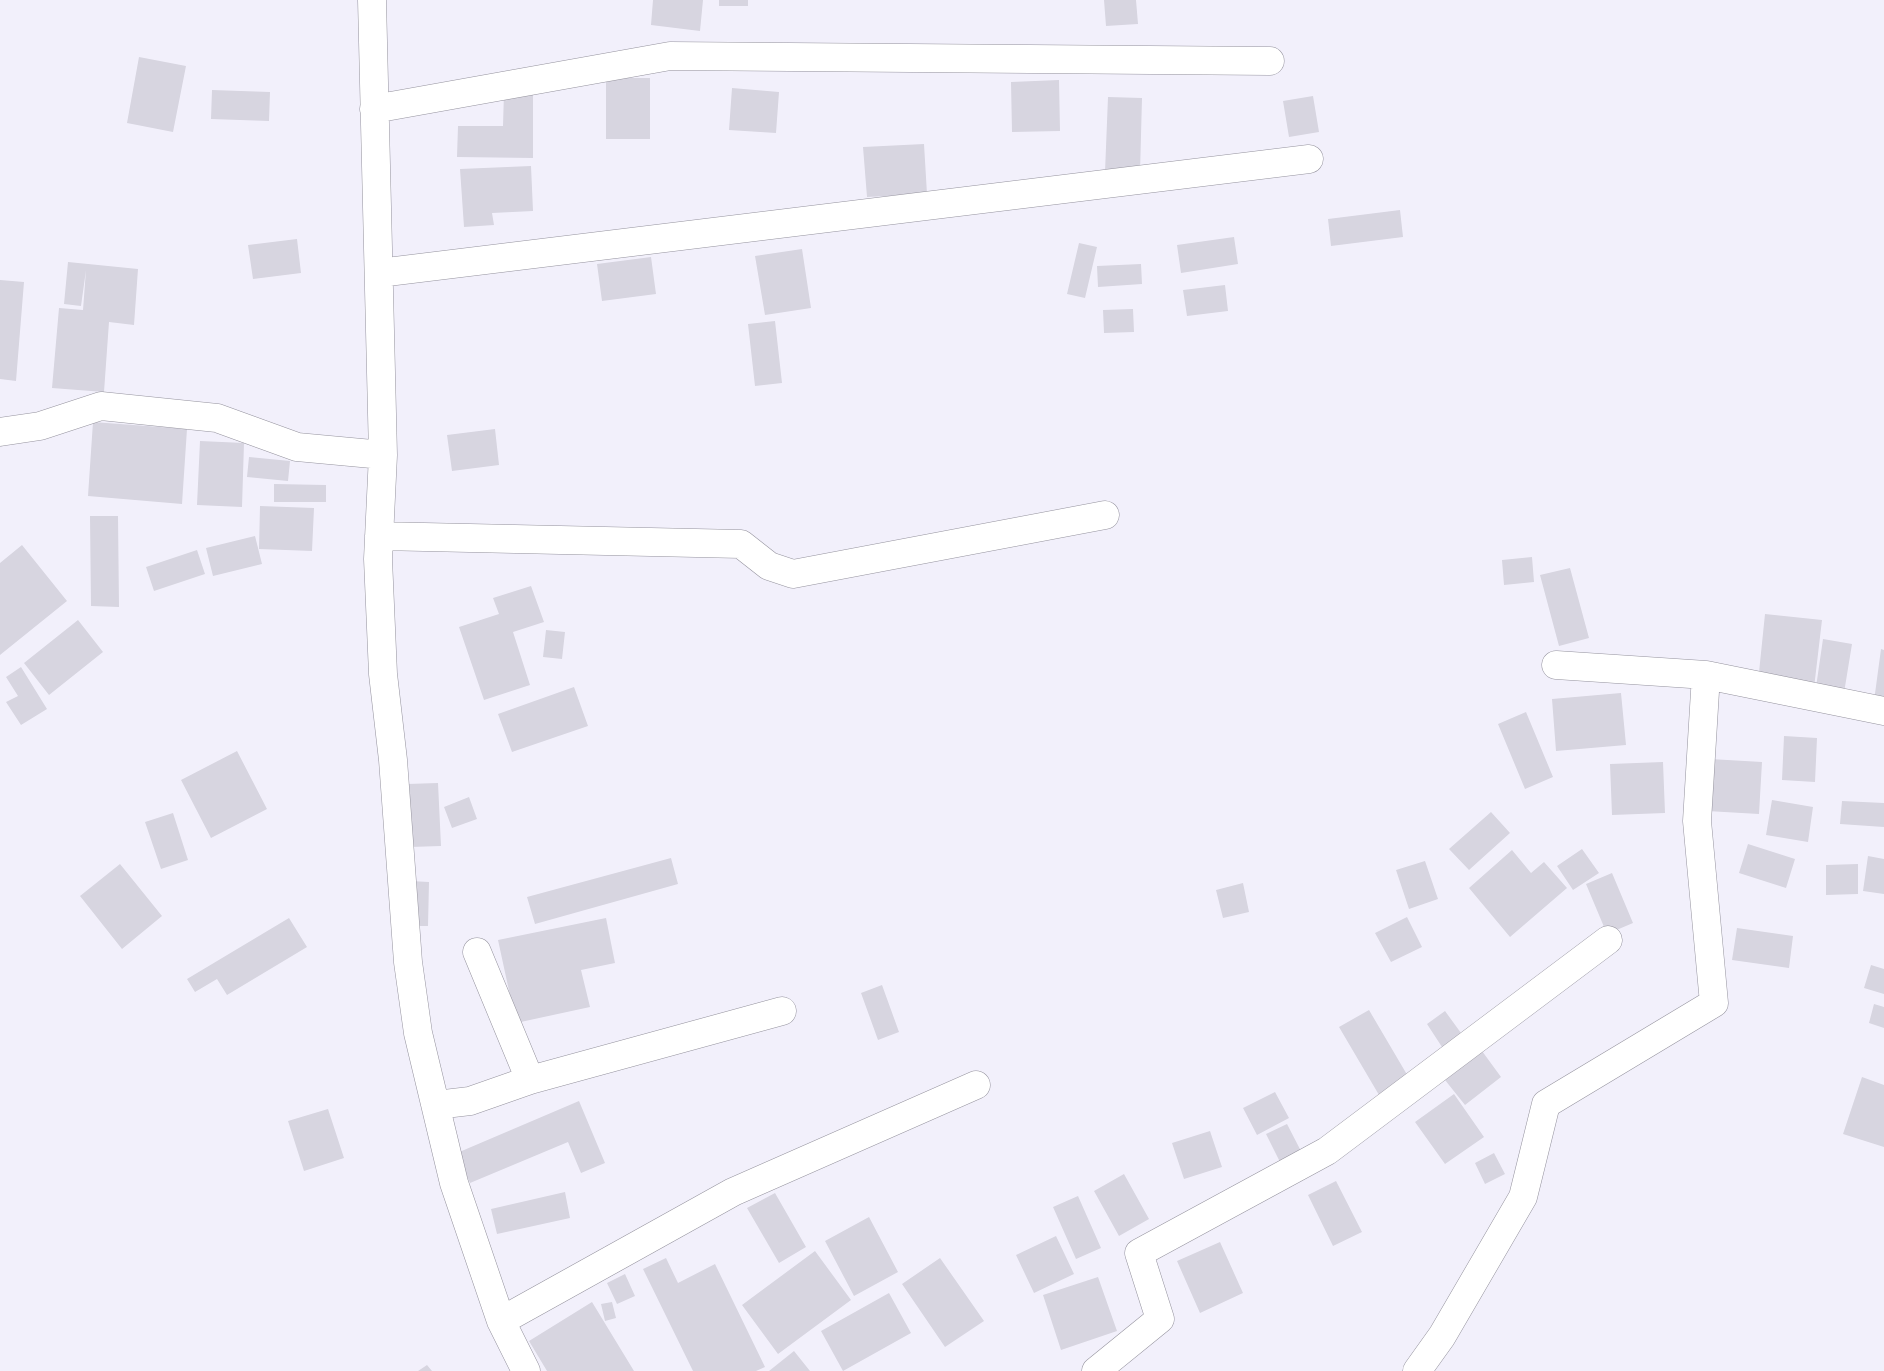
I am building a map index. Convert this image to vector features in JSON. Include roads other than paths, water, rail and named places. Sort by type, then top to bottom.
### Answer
[{"type":"street","points":[[372,0],[383,455],[379,536],[383,674],[393,760],[408,962],[418,1033],[454,1183],[501,1321],[526,1371]]},
{"type":"street","points":[[374,109],[670,56],[1270,61]]},
{"type":"street","points":[[379,273],[1310,159]]},
{"type":"street","points":[[0,432],[40,426],[101,406],[217,418],[297,447],[383,455]]},
{"type":"street","points":[[379,536],[741,544],[769,566],[792,574],[1105,515]]},
{"type":"street","points":[[1556,665],[1706,675],[1884,711]]},
{"type":"street","points":[[1416,1371],[1442,1336],[1523,1198],[1546,1104],[1714,1003],[1697,821],[1706,675]]},
{"type":"street","points":[[1096,1371],[1160,1320],[1139,1253],[1327,1151],[1608,940]]},
{"type":"street","points":[[477,952],[530,1080]]},
{"type":"street","points":[[436,1105],[470,1101],[530,1080],[782,1011]]},
{"type":"street","points":[[501,1321],[733,1192],[976,1084]]}]
